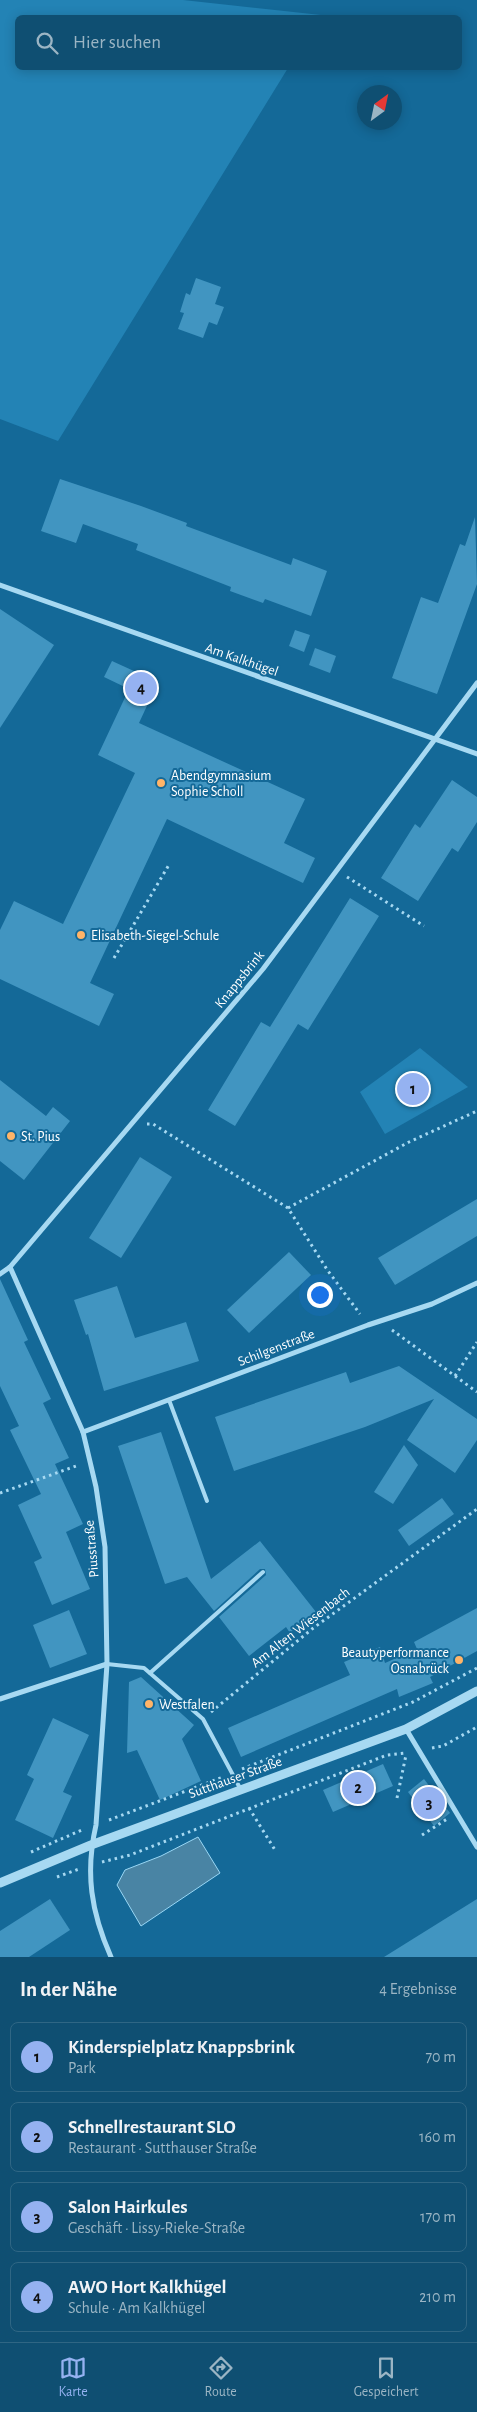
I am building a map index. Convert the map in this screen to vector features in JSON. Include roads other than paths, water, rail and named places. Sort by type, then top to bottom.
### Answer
[{"type":"street","name":"Am Kalkhügel","points":[[0,585],[477,754]]},
{"type":"street","name":"Knappsbrink","points":[[0,1274],[10,1267],[134,1124],[263,969],[477,683]]},
{"type":"street","name":"Piusstraße","points":[[10,1267],[82,1432],[90,1461],[105,1547],[107,1664],[96,1824],[91,1845],[90,1891],[99,1929],[111,1957]]},
{"type":"street","name":"Schilgenstraße","points":[[82,1432],[368,1325],[432,1304],[477,1282]]},
{"type":"street","points":[[0,1699],[107,1664]]},
{"type":"street","name":"Sutthauser Straße","points":[[0,1883],[91,1845],[406,1729],[477,1691]]},
{"type":"street","points":[[406,1729],[477,1847]]},
{"type":"lane","points":[[169,1400],[207,1501]]},
{"type":"lane","points":[[150,1673],[263,1572]]},
{"type":"lane","points":[[107,1664],[144,1668],[203,1719],[241,1790]]},
{"type":"place","name":"AWO Hort Kalkhügel","points":[[141,688]]},
{"type":"place","name":"Abendgymnasium Sophie Scholl","points":[[161,783]]},
{"type":"place","name":"Elisabeth-Siegel-Schule","points":[[81,935]]},
{"type":"place","name":"Kinderspielplatz Knappsbrink","points":[[413,1089]]},
{"type":"place","name":"St. Pius","points":[[11,1136]]},
{"type":"place","name":"Beautyperformance Osnabrück","points":[[459,1660]]},
{"type":"place","name":"Westfalen","points":[[149,1704]]},
{"type":"place","name":"Schnellrestaurant SLO","points":[[358,1788]]},
{"type":"place","name":"Salon Hairkules","points":[[429,1803]]}]
